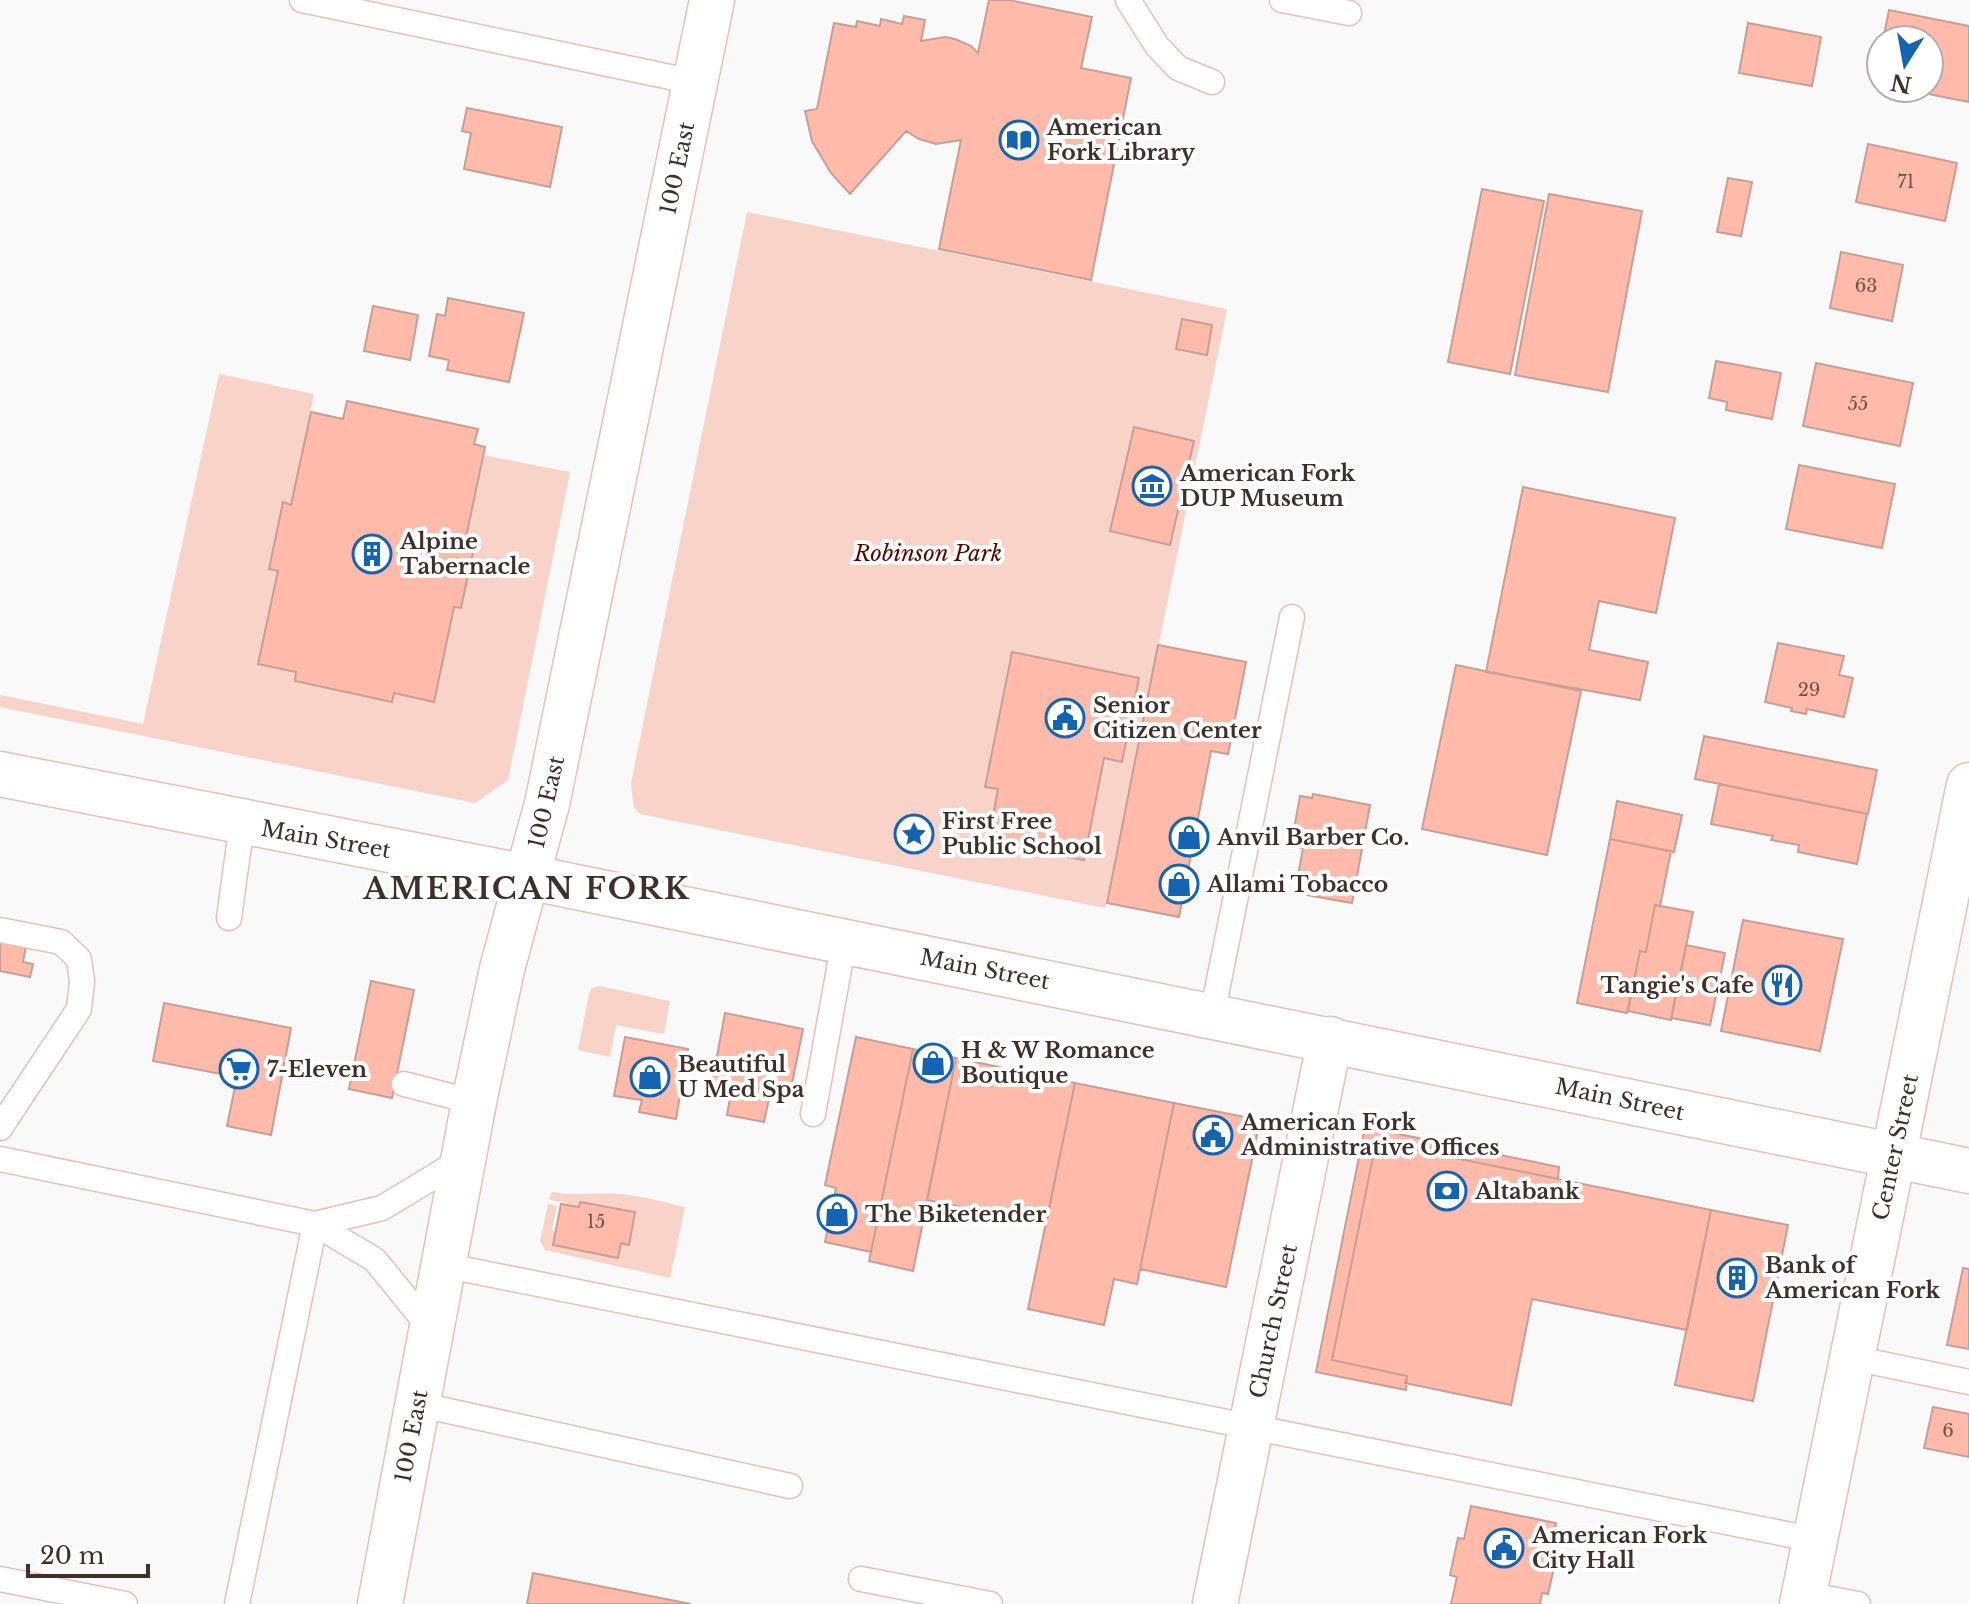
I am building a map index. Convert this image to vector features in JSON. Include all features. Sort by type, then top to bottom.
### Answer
[{"type":"main road","name":"100 East","points":[[380,1604],[474,1102],[502,969],[547,804],[712,0]]},
{"type":"main road","name":"Main Street","points":[[0,774],[1212,1015],[1969,1171]]},
{"type":"main road","name":"Center Street","points":[[1804,1599],[1969,785]]},
{"type":"main road","name":"Church Street","points":[[1215,1604],[1330,1039]]},
{"type":"lane","points":[[302,0],[694,82]]},
{"type":"lane","points":[[1128,0],[1157,46],[1178,68],[1212,82]]},
{"type":"lane","points":[[1282,0],[1349,13]]},
{"type":"lane","points":[[1212,1015],[1292,617]]},
{"type":"lane","points":[[229,918],[242,823]]},
{"type":"lane","points":[[0,930],[61,942],[79,959],[82,981],[79,1009],[0,1128]]},
{"type":"lane","points":[[813,1114],[844,941]]},
{"type":"lane","points":[[404,1084],[474,1102]]},
{"type":"lane","points":[[0,1159],[315,1224],[375,1260],[431,1329]]},
{"type":"lane","points":[[315,1224],[382,1208],[463,1159]]},
{"type":"lane","points":[[237,1604],[315,1224]]},
{"type":"lane","points":[[443,1265],[1816,1540]]},
{"type":"lane","points":[[1853,1358],[1969,1382]]},
{"type":"lane","points":[[417,1404],[790,1486]]},
{"type":"lane","points":[[0,1579],[125,1604]]},
{"type":"lane","points":[[861,1579],[990,1604]]},
{"type":"lane","points":[[1804,1599],[1858,1604]]},
{"type":"green space","name":"Robinson Park","points":[[747,212],[1227,309],[1105,908],[640,814],[634,808],[631,783]]},
{"type":"green space","points":[[219,374],[314,394],[291,505],[284,503],[269,569],[278,571],[295,681],[391,702],[394,693],[434,702],[454,607],[461,608],[476,540],[466,537],[483,455],[570,472],[508,780],[475,803],[0,707],[0,695],[143,724]]},
{"type":"green space","points":[[599,986],[670,1001],[664,1034],[616,1025],[610,1057],[578,1050],[589,994],[591,989]]},
{"type":"green space","points":[[552,1192],[628,1195],[685,1207],[670,1278],[545,1250],[540,1241],[548,1204],[557,1206],[552,1230],[556,1231],[554,1245],[618,1258],[621,1243],[628,1245],[635,1212],[551,1200]]},
{"type":"building","name":"American Fork Library","points":[[989,0],[1009,0],[1092,17],[1081,68],[1131,78],[1091,280],[939,249],[961,140],[936,144],[906,131],[850,194],[831,173],[812,141],[805,111],[817,109],[834,23],[856,27],[857,21],[880,26],[881,19],[902,24],[904,16],[925,20],[921,41],[945,37],[955,39],[978,53]]},
{"type":"building","points":[[1889,10],[1969,26],[1969,102],[1945,97],[1945,24],[1886,24]]},
{"type":"building","points":[[1748,23],[1821,37],[1812,86],[1739,73]]},
{"type":"building","points":[[467,108],[562,127],[550,187],[464,169],[471,133],[462,131]]},
{"type":"building","points":[[1868,144],[1957,163],[1945,221],[1856,202]]},
{"type":"building","points":[[1728,178],[1752,182],[1741,236],[1717,232]]},
{"type":"building","points":[[1482,189],[1544,201],[1510,374],[1448,362]]},
{"type":"building","points":[[1549,194],[1642,211],[1608,392],[1515,375]]},
{"type":"building","points":[[1841,252],[1903,265],[1892,321],[1830,308]]},
{"type":"building","points":[[448,298],[524,313],[509,382],[447,370],[449,360],[429,356],[437,314],[445,316]]},
{"type":"building","points":[[373,306],[418,315],[410,360],[364,351]]},
{"type":"building","points":[[1182,319],[1212,325],[1207,355],[1176,349]]},
{"type":"building","points":[[1716,361],[1781,373],[1772,419],[1726,410],[1727,402],[1709,398]]},
{"type":"building","points":[[1816,363],[1913,383],[1900,446],[1803,426]]},
{"type":"building","name":"Alpine Tabernacle","points":[[347,401],[478,429],[474,444],[485,447],[466,537],[476,539],[461,608],[454,607],[434,702],[394,693],[392,702],[295,681],[296,672],[258,664],[278,571],[269,569],[283,502],[291,505],[311,412],[343,419]]},
{"type":"building","name":"American Fork DUP Museum","points":[[1134,427],[1194,441],[1170,545],[1110,531]]},
{"type":"building","points":[[1799,465],[1895,484],[1882,548],[1786,529]]},
{"type":"building","points":[[1523,487],[1675,518],[1656,613],[1599,601],[1589,650],[1648,662],[1640,700],[1486,672]]},
{"type":"building","points":[[1778,643],[1844,656],[1839,675],[1853,678],[1844,717],[1807,709],[1806,714],[1765,702]]},
{"type":"building","points":[[1158,645],[1246,662],[1228,754],[1211,751],[1179,917],[1107,903]]},
{"type":"building","name":"Senior Citizen Center","points":[[1012,652],[1139,678],[1122,762],[1104,758],[1084,860],[988,842],[998,789],[985,787]]},
{"type":"building","points":[[1456,665],[1581,691],[1547,855],[1422,829]]},
{"type":"building","points":[[1704,736],[1877,770],[1868,814],[1695,779]]},
{"type":"building","points":[[1719,784],[1867,814],[1857,864],[1798,852],[1799,845],[1771,840],[1773,836],[1711,824]]},
{"type":"building","points":[[1313,794],[1370,805],[1352,903],[1295,893],[1303,848],[1291,846],[1300,796],[1312,798]]},
{"type":"building","points":[[1617,801],[1682,815],[1674,852],[1610,839]]},
{"type":"building","points":[[1610,839],[1671,851],[1660,906],[1655,905],[1646,952],[1640,951],[1627,1013],[1577,1003]]},
{"type":"building","points":[[1655,905],[1693,912],[1671,1020],[1628,1011],[1640,951],[1646,952]]},
{"type":"building","name":"Tangie's Cafe","points":[[1743,920],[1843,939],[1820,1051],[1721,1031]]},
{"type":"building","points":[[0,941],[26,946],[23,962],[33,964],[30,977],[0,971]]},
{"type":"building","points":[[1686,945],[1725,953],[1710,1025],[1671,1018]]},
{"type":"building","name":"7-Eleven","points":[[371,981],[414,990],[392,1098],[349,1089]]},
{"type":"building","name":"7-Eleven","points":[[164,1003],[291,1028],[271,1135],[227,1126],[237,1077],[153,1061]]},
{"type":"building","points":[[725,1013],[803,1029],[789,1098],[770,1094],[764,1122],[727,1115],[732,1087],[712,1083]]},
{"type":"building","name":"Beautiful U Med Spa","points":[[625,1037],[688,1049],[676,1119],[639,1112],[642,1100],[614,1096]]},
{"type":"building","points":[[856,1037],[913,1049],[871,1252],[825,1242],[836,1188],[825,1185]]},
{"type":"building","points":[[913,1049],[956,1058],[913,1271],[869,1261]]},
{"type":"building","points":[[956,1058],[1075,1083],[1046,1224],[927,1200]]},
{"type":"building","points":[[1075,1083],[1174,1103],[1137,1284],[1114,1279],[1104,1325],[1028,1309]]},
{"type":"building","points":[[1174,1103],[1260,1120],[1226,1287],[1140,1269]]},
{"type":"building","points":[[1365,1127],[1559,1167],[1558,1179],[1376,1142],[1332,1360],[1407,1376],[1406,1390],[1316,1372]]},
{"type":"building","points":[[1376,1142],[1711,1210],[1687,1330],[1532,1299],[1511,1405],[1405,1383],[1407,1376],[1332,1360]]},
{"type":"building","points":[[580,1202],[635,1212],[629,1245],[621,1243],[618,1258],[553,1245],[561,1204],[579,1207]]},
{"type":"building","name":"Bank of American Fork","points":[[1711,1210],[1788,1225],[1753,1401],[1675,1385]]},
{"type":"building","points":[[1963,1268],[1969,1269],[1969,1349],[1947,1345]]},
{"type":"building","points":[[1933,1407],[1969,1414],[1969,1457],[1924,1448]]},
{"type":"building","name":"American Fork City Hall","points":[[1471,1506],[1556,1523],[1549,1557],[1556,1559],[1548,1594],[1542,1593],[1540,1604],[1451,1604],[1457,1577],[1450,1575],[1458,1538],[1464,1539]]},
{"type":"building","points":[[533,1573],[691,1604],[527,1604]]},
{"type":"place","name":"American Fork Library","points":[[1019,140]]},
{"type":"place","name":"American Fork DUP Museum","points":[[1152,486]]},
{"type":"place","name":"Alpine Tabernacle","points":[[372,554]]},
{"type":"place","name":"Senior Citizen Center","points":[[1065,718]]},
{"type":"place","name":"First Free Public School","points":[[914,834]]},
{"type":"place","name":"Anvil Barber Co.","points":[[1189,837]]},
{"type":"place","name":"Allami Tobacco","points":[[1179,884]]},
{"type":"place","name":"Tangie's Cafe","points":[[1782,985]]},
{"type":"place","name":"H & W Romance Boutique","points":[[933,1063]]},
{"type":"place","name":"7-Eleven","points":[[239,1069]]},
{"type":"place","name":"Beautiful U Med Spa","points":[[650,1077]]},
{"type":"place","name":"American Fork Administrative Offices","points":[[1213,1135]]},
{"type":"place","name":"Altabank","points":[[1447,1191]]},
{"type":"place","name":"The Biketender","points":[[837,1214]]},
{"type":"place","name":"Bank of American Fork","points":[[1737,1278]]},
{"type":"place","name":"American Fork City Hall","points":[[1504,1548]]},
{"type":"district","name":"AMERICAN FORK","points":[[527,889]]}]
